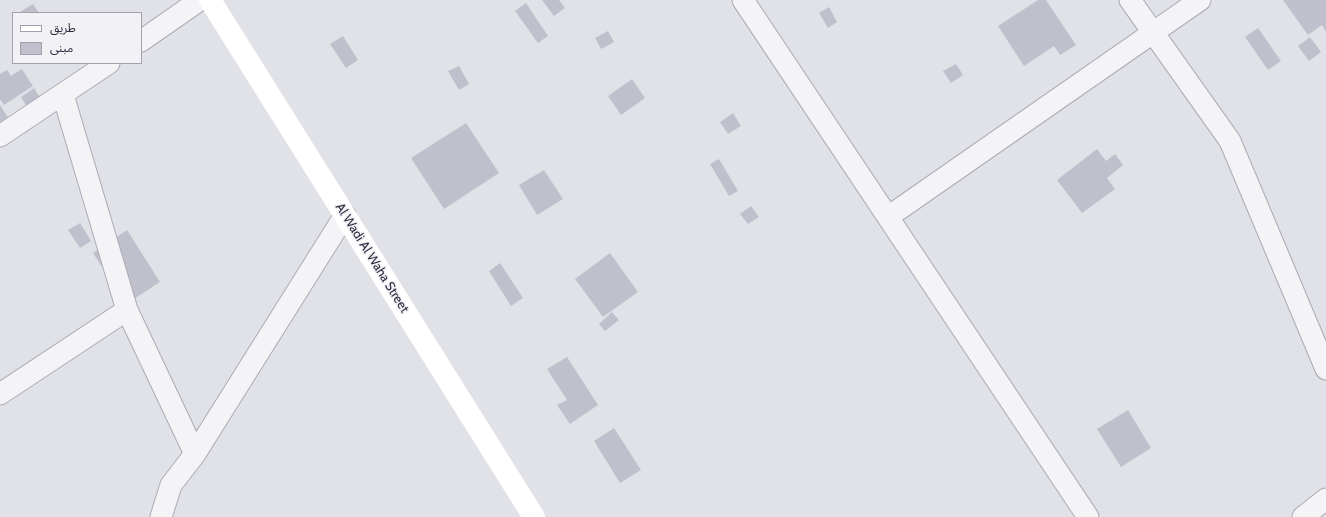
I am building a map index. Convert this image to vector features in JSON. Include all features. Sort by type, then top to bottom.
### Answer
[{"type":"main road","name":"Al Wadi Al Waha Street","points":[[210,0],[534,517]]},
{"type":"street","points":[[142,40],[200,0]]},
{"type":"street","points":[[743,0],[1088,517]]},
{"type":"street","points":[[1130,0],[1230,141],[1326,369]]},
{"type":"street","points":[[888,217],[1200,0]]},
{"type":"street","points":[[0,136],[108,64]]},
{"type":"street","points":[[63,95],[127,310],[195,454]]},
{"type":"street","points":[[161,517],[171,485],[195,454],[345,215]]},
{"type":"street","points":[[0,394],[127,310]]},
{"type":"street","points":[[1303,517],[1326,499]]},
{"type":"building","points":[[542,0],[559,0],[565,8],[554,16]]},
{"type":"building","points":[[1038,0],[1046,0],[1076,45],[1060,55],[1054,46],[1024,66],[998,26]]},
{"type":"building","points":[[1283,0],[1326,0],[1326,32],[1322,25],[1308,35]]},
{"type":"building","points":[[526,3],[548,36],[538,43],[515,11]]},
{"type":"building","points":[[33,4],[38,12],[20,12]]},
{"type":"building","points":[[829,7],[837,22],[828,28],[819,13]]},
{"type":"building","points":[[1258,28],[1281,61],[1268,70],[1245,37]]},
{"type":"building","points":[[608,31],[614,42],[601,49],[595,38]]},
{"type":"building","points":[[343,36],[358,60],[346,68],[330,44]]},
{"type":"building","points":[[1310,37],[1321,52],[1309,61],[1298,46]]},
{"type":"building","points":[[956,64],[963,75],[951,83],[943,71]]},
{"type":"building","points":[[459,66],[469,84],[459,90],[448,71]]},
{"type":"building","points":[[22,69],[33,86],[4,105],[0,99],[0,74],[7,70],[11,76]]},
{"type":"building","points":[[632,79],[645,98],[621,115],[608,96]]},
{"type":"building","points":[[34,88],[41,99],[27,107],[21,97]]},
{"type":"building","points":[[0,105],[12,124],[0,131]]},
{"type":"building","points":[[733,113],[741,126],[728,134],[720,122]]},
{"type":"building","points":[[466,123],[499,173],[444,209],[411,158]]},
{"type":"building","points":[[1097,149],[1106,161],[1115,154],[1123,165],[1107,178],[1115,189],[1082,213],[1057,180]]},
{"type":"building","points":[[719,159],[738,191],[729,196],[710,164]]},
{"type":"building","points":[[544,170],[563,199],[537,215],[519,185]]},
{"type":"building","points":[[751,206],[759,217],[748,224],[740,214]]},
{"type":"building","points":[[80,223],[91,241],[80,248],[68,230]]},
{"type":"building","points":[[127,230],[160,282],[126,304],[93,253]]},
{"type":"building","points":[[610,253],[638,292],[603,317],[575,279]]},
{"type":"building","points":[[500,263],[523,298],[511,306],[489,271]]},
{"type":"building","points":[[612,312],[619,320],[605,331],[599,324]]},
{"type":"building","points":[[567,357],[598,405],[570,424],[557,405],[567,400],[547,369]]},
{"type":"building","points":[[1128,410],[1151,448],[1121,467],[1097,429]]},
{"type":"building","points":[[614,428],[641,470],[620,483],[594,441]]}]
